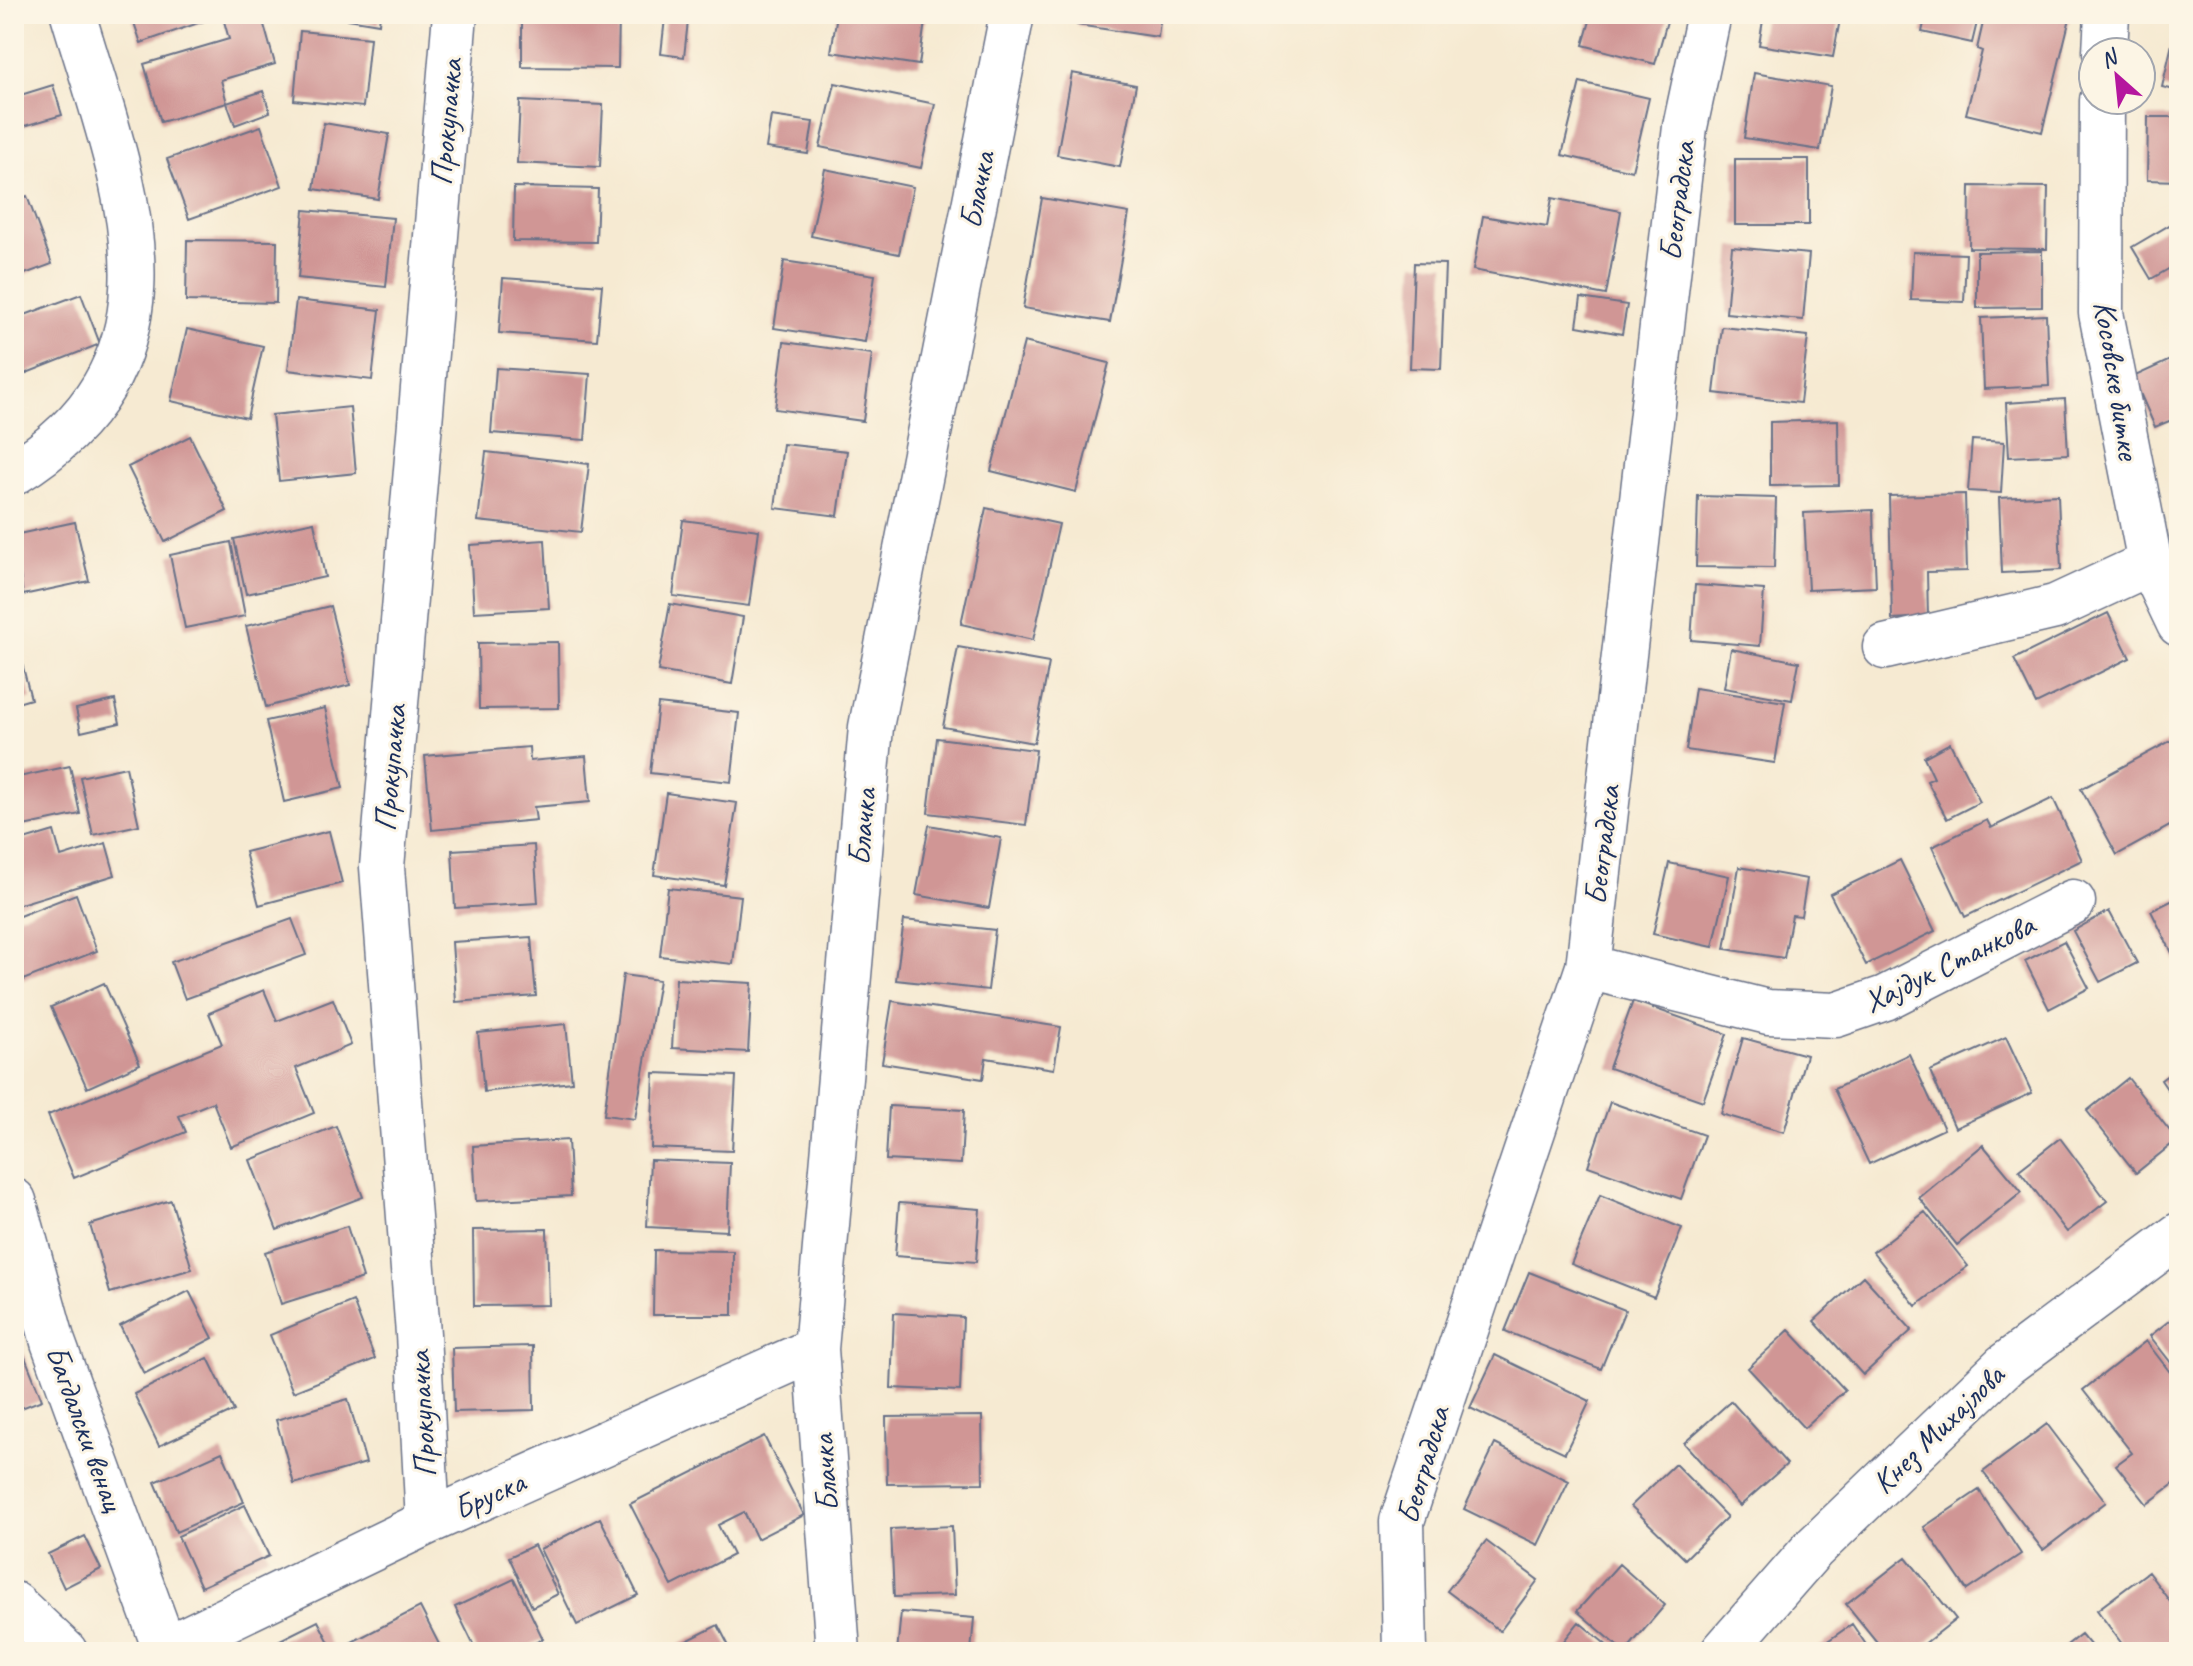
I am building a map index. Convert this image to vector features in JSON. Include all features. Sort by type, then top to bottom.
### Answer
[{"type":"street","points":[[14,473],[77,422],[106,382],[128,330],[134,266],[128,200],[73,14]]},
{"type":"street","name":"Прокупачка","points":[[428,1522],[418,1334],[382,867],[455,14]]},
{"type":"street","name":"Блачка","points":[[838,1652],[816,1349],[871,727],[1012,14]]},
{"type":"street","name":"Београдска","points":[[1405,1652],[1402,1521],[1588,967],[1685,127],[1709,14]]},
{"type":"street","points":[[2106,36],[2107,14]]},
{"type":"street","name":"Косовске битке","points":[[2102,116],[2101,313],[2150,563],[2179,624]]},
{"type":"street","points":[[1885,647],[2055,607],[2150,563]]},
{"type":"street","name":"Хајдук Станкова","points":[[1588,967],[1768,1012],[1836,1015],[1885,998],[2073,902]]},
{"type":"street","name":"Багдалски венац","points":[[14,1201],[53,1342],[163,1651]]},
{"type":"street","name":"Кнез Михајлова","points":[[1723,1652],[1813,1549],[2005,1365],[2179,1235]]},
{"type":"street","name":"Бруска","points":[[163,1651],[428,1522],[816,1349]]},
{"type":"street","points":[[14,1604],[65,1652]]},
{"type":"building","points":[[131,14],[215,14],[216,17],[141,43]]},
{"type":"building","points":[[222,14],[261,14],[275,64],[221,80],[227,103],[161,122],[144,64],[229,39]]},
{"type":"building","points":[[318,14],[380,14],[379,24]]},
{"type":"building","points":[[522,14],[619,14],[618,68],[522,67]]},
{"type":"building","points":[[837,14],[926,14],[919,65],[831,52]]},
{"type":"building","points":[[1079,14],[1161,14],[1158,37],[1077,25]]},
{"type":"building","points":[[1592,14],[1669,14],[1655,64],[1583,45]]},
{"type":"building","points":[[1764,14],[1841,14],[1833,57],[1759,45]]},
{"type":"building","points":[[1926,14],[1979,14],[1972,43],[1922,32]]},
{"type":"building","points":[[1985,14],[2071,14],[2042,132],[1966,114],[1982,51],[1977,49]]},
{"type":"building","points":[[665,18],[688,21],[684,57],[661,54]]},
{"type":"building","points":[[2176,27],[2179,27],[2179,91],[2162,87]]},
{"type":"building","points":[[300,31],[370,38],[363,107],[294,100]]},
{"type":"building","points":[[1072,73],[1136,85],[1120,167],[1057,155]]},
{"type":"building","points":[[1754,73],[1831,86],[1820,150],[1744,138]]},
{"type":"building","points":[[1580,82],[1649,98],[1632,171],[1562,155]]},
{"type":"building","points":[[835,83],[935,104],[921,168],[820,147]]},
{"type":"building","points":[[53,85],[62,115],[14,129],[14,97]]},
{"type":"building","points":[[263,91],[270,112],[235,125],[227,103]]},
{"type":"building","points":[[520,101],[603,105],[600,167],[517,163]]},
{"type":"building","points":[[771,116],[813,122],[808,154],[766,148]]},
{"type":"building","points":[[2148,117],[2179,117],[2179,181],[2147,180]]},
{"type":"building","points":[[324,123],[389,134],[378,199],[314,189]]},
{"type":"building","points":[[261,126],[282,186],[189,219],[167,159]]},
{"type":"building","points":[[1735,159],[1809,159],[1809,225],[1735,225]]},
{"type":"building","points":[[825,169],[913,187],[899,254],[811,236]]},
{"type":"building","points":[[1970,186],[2048,187],[2047,249],[1969,248]]},
{"type":"building","points":[[514,187],[598,189],[596,242],[513,241]]},
{"type":"building","points":[[27,196],[52,264],[14,278],[14,201]]},
{"type":"building","points":[[1042,198],[1129,213],[1110,322],[1023,308]]},
{"type":"building","points":[[1552,198],[1621,211],[1606,295],[1473,270],[1483,216],[1547,227]]},
{"type":"building","points":[[304,210],[393,218],[386,287],[298,278]]},
{"type":"building","points":[[2173,223],[2179,234],[2179,263],[2151,279],[2132,247]]},
{"type":"building","points":[[187,240],[277,241],[276,303],[186,301]]},
{"type":"building","points":[[1732,247],[1809,254],[1803,320],[1726,313]]},
{"type":"building","points":[[2042,251],[2042,307],[1977,308],[1977,252]]},
{"type":"building","points":[[1913,252],[1966,254],[1964,302],[1911,300]]},
{"type":"building","points":[[784,261],[875,275],[865,342],[774,328]]},
{"type":"building","points":[[1414,263],[1445,264],[1441,369],[1410,368]]},
{"type":"building","points":[[503,278],[602,285],[597,340],[499,333]]},
{"type":"building","points":[[81,294],[100,344],[14,378],[14,319]]},
{"type":"building","points":[[1581,298],[1627,305],[1622,334],[1577,326]]},
{"type":"building","points":[[296,300],[380,310],[372,380],[288,370]]},
{"type":"building","points":[[2046,315],[2049,386],[1984,389],[1981,318]]},
{"type":"building","points":[[1722,327],[1808,336],[1800,403],[1714,393]]},
{"type":"building","points":[[187,329],[263,346],[247,418],[171,401]]},
{"type":"building","points":[[784,342],[872,354],[863,421],[775,409]]},
{"type":"building","points":[[1024,342],[1109,363],[1076,492],[991,471]]},
{"type":"building","points":[[2179,356],[2179,417],[2155,427],[2133,377]]},
{"type":"building","points":[[496,368],[590,374],[585,440],[491,433]]},
{"type":"building","points":[[2065,399],[2068,454],[2009,457],[2006,403]]},
{"type":"building","points":[[350,407],[356,473],[279,481],[272,415]]},
{"type":"building","points":[[1838,420],[1839,485],[1770,486],[1770,422]]},
{"type":"building","points":[[190,436],[227,511],[165,542],[128,467]]},
{"type":"building","points":[[1972,440],[2004,442],[2001,493],[1968,491]]},
{"type":"building","points":[[783,444],[847,451],[838,516],[775,508]]},
{"type":"building","points":[[486,452],[589,464],[581,532],[478,521]]},
{"type":"building","points":[[1965,494],[1967,571],[1927,572],[1928,617],[1892,619],[1889,496]]},
{"type":"building","points":[[2058,495],[2061,570],[2002,573],[1999,498]]},
{"type":"building","points":[[1698,496],[1776,498],[1774,568],[1696,567]]},
{"type":"building","points":[[986,508],[1059,524],[1033,640],[961,624]]},
{"type":"building","points":[[1873,510],[1876,587],[1808,590],[1804,513]]},
{"type":"building","points":[[683,520],[759,530],[749,606],[673,596]]},
{"type":"building","points":[[75,522],[89,581],[23,595],[14,535]]},
{"type":"building","points":[[314,522],[325,577],[246,594],[234,539]]},
{"type":"building","points":[[545,540],[549,608],[474,612],[470,545]]},
{"type":"building","points":[[231,542],[245,616],[185,628],[170,555]]},
{"type":"building","points":[[1695,585],[1764,590],[1760,646],[1691,640]]},
{"type":"building","points":[[670,604],[743,617],[732,684],[658,671]]},
{"type":"building","points":[[330,606],[350,685],[266,707],[246,626]]},
{"type":"building","points":[[2108,613],[2130,658],[2036,704],[2014,659]]},
{"type":"building","points":[[558,642],[559,708],[479,709],[478,643]]},
{"type":"building","points":[[17,643],[31,699],[14,704],[14,644]]},
{"type":"building","points":[[958,647],[1049,663],[1034,743],[943,727]]},
{"type":"building","points":[[1731,649],[1799,662],[1792,700],[1724,688]]},
{"type":"building","points":[[1695,688],[1785,702],[1775,763],[1686,750]]},
{"type":"building","points":[[115,700],[120,723],[81,732],[76,709]]},
{"type":"building","points":[[658,704],[739,713],[731,782],[650,773]]},
{"type":"building","points":[[325,708],[343,788],[284,802],[266,721]]},
{"type":"building","points":[[937,738],[1036,750],[1026,825],[928,813]]},
{"type":"building","points":[[2172,740],[2179,752],[2179,821],[2117,855],[2081,789]]},
{"type":"building","points":[[1950,743],[1980,802],[1947,819],[1927,781],[1934,778],[1924,757]]},
{"type":"building","points":[[529,747],[530,761],[586,756],[590,802],[534,807],[536,820],[432,830],[425,756]]},
{"type":"building","points":[[70,766],[80,814],[14,828],[14,778]]},
{"type":"building","points":[[126,767],[139,825],[93,835],[80,777]]},
{"type":"building","points":[[666,793],[737,803],[724,885],[654,875]]},
{"type":"building","points":[[2053,798],[2082,860],[1965,917],[1932,847],[1987,820],[1991,828]]},
{"type":"building","points":[[929,825],[1001,838],[989,908],[916,895]]},
{"type":"building","points":[[54,831],[61,857],[106,843],[115,875],[14,906],[14,843]]},
{"type":"building","points":[[329,831],[342,883],[259,905],[245,852]]},
{"type":"building","points":[[534,845],[538,903],[455,908],[452,850]]},
{"type":"building","points":[[1900,860],[1935,931],[1866,965],[1830,894]]},
{"type":"building","points":[[1669,863],[1729,876],[1713,947],[1653,934]]},
{"type":"building","points":[[1739,867],[1807,879],[1801,916],[1792,915],[1784,958],[1725,949]]},
{"type":"building","points":[[668,888],[741,896],[733,964],[660,956]]},
{"type":"building","points":[[76,894],[97,951],[23,980],[14,957],[14,918]]},
{"type":"building","points":[[2179,897],[2179,967],[2151,911]]},
{"type":"building","points":[[2109,911],[2137,963],[2100,982],[2073,931]]},
{"type":"building","points":[[292,919],[306,955],[185,999],[171,962]]},
{"type":"building","points":[[904,920],[995,930],[988,990],[896,980]]},
{"type":"building","points":[[531,937],[536,996],[456,1002],[452,942]]},
{"type":"building","points":[[2064,941],[2089,988],[2049,1009],[2025,961]]},
{"type":"building","points":[[623,975],[659,980],[635,1119],[604,1115]]},
{"type":"building","points":[[676,979],[752,983],[748,1052],[672,1048]]},
{"type":"building","points":[[104,983],[140,1064],[87,1088],[51,1007]]},
{"type":"building","points":[[264,990],[277,1021],[333,999],[351,1045],[296,1068],[314,1113],[231,1147],[213,1102],[179,1116],[186,1132],[74,1178],[48,1115],[222,1044],[209,1013]]},
{"type":"building","points":[[892,1001],[1061,1027],[1054,1069],[986,1058],[983,1079],[882,1063]]},
{"type":"building","points":[[1633,1001],[1727,1034],[1703,1101],[1609,1068]]},
{"type":"building","points":[[566,1024],[572,1082],[484,1092],[478,1033]]},
{"type":"building","points":[[2006,1037],[2032,1093],[1955,1128],[1930,1071]]},
{"type":"building","points":[[1743,1038],[1806,1055],[1784,1132],[1721,1114]]},
{"type":"building","points":[[1909,1054],[1944,1129],[1869,1164],[1834,1089]]},
{"type":"building","points":[[2179,1067],[2179,1107],[2161,1080]]},
{"type":"building","points":[[654,1073],[736,1076],[732,1151],[651,1148]]},
{"type":"building","points":[[2128,1078],[2177,1140],[2136,1173],[2087,1111]]},
{"type":"building","points":[[1610,1102],[1704,1135],[1681,1199],[1588,1166]]},
{"type":"building","points":[[889,1106],[964,1110],[961,1164],[886,1160]]},
{"type":"building","points":[[336,1126],[363,1197],[277,1230],[250,1160]]},
{"type":"building","points":[[2060,1138],[2107,1201],[2067,1232],[2019,1170]]},
{"type":"building","points":[[568,1140],[571,1196],[476,1201],[473,1146]]},
{"type":"building","points":[[1983,1145],[2022,1192],[1957,1245],[1919,1198]]},
{"type":"building","points":[[650,1160],[730,1163],[727,1231],[647,1227]]},
{"type":"building","points":[[1600,1195],[1682,1228],[1654,1297],[1571,1264]]},
{"type":"building","points":[[171,1200],[192,1269],[110,1293],[90,1225]]},
{"type":"building","points":[[899,1203],[980,1209],[976,1262],[895,1256]]},
{"type":"building","points":[[1925,1212],[1968,1266],[1916,1306],[1873,1252]]},
{"type":"building","points":[[347,1226],[363,1278],[281,1304],[265,1252]]},
{"type":"building","points":[[547,1229],[549,1305],[474,1306],[473,1230]]},
{"type":"building","points":[[654,1250],[733,1251],[733,1315],[653,1315]]},
{"type":"building","points":[[1529,1272],[1625,1310],[1601,1369],[1505,1331]]},
{"type":"building","points":[[1863,1276],[1912,1330],[1863,1375],[1814,1321]]},
{"type":"building","points":[[189,1291],[213,1338],[144,1374],[120,1326]]},
{"type":"building","points":[[353,1301],[375,1359],[293,1392],[270,1335]]},
{"type":"building","points":[[894,1313],[963,1317],[960,1391],[891,1388]]},
{"type":"building","points":[[2179,1313],[2179,1373],[2150,1336]]},
{"type":"building","points":[[1789,1330],[1845,1390],[1804,1428],[1748,1368]]},
{"type":"building","points":[[2146,1341],[2179,1384],[2179,1480],[2147,1504],[2116,1465],[2132,1453],[2083,1390]]},
{"type":"building","points":[[533,1346],[534,1410],[454,1412],[452,1348]]},
{"type":"building","points":[[21,1347],[42,1400],[14,1411],[14,1350]]},
{"type":"building","points":[[1495,1355],[1590,1401],[1565,1453],[1470,1408]]},
{"type":"building","points":[[208,1358],[234,1411],[159,1446],[134,1394]]},
{"type":"building","points":[[348,1399],[366,1463],[294,1484],[276,1420]]},
{"type":"building","points":[[1731,1401],[1787,1464],[1740,1506],[1684,1443]]},
{"type":"building","points":[[982,1416],[983,1483],[887,1484],[886,1417]]},
{"type":"building","points":[[2047,1424],[2106,1502],[2043,1550],[1983,1472]]},
{"type":"building","points":[[764,1436],[804,1515],[757,1539],[744,1512],[718,1525],[733,1555],[672,1586],[630,1504]]},
{"type":"building","points":[[1495,1444],[1569,1481],[1538,1545],[1464,1509]]},
{"type":"building","points":[[222,1452],[244,1502],[176,1532],[155,1482]]},
{"type":"building","points":[[1675,1464],[1727,1517],[1685,1559],[1631,1506]]},
{"type":"building","points":[[1979,1490],[2021,1554],[1967,1590],[1924,1527]]},
{"type":"building","points":[[245,1505],[269,1556],[201,1587],[178,1536]]},
{"type":"building","points":[[600,1518],[638,1595],[577,1625],[540,1549]]},
{"type":"building","points":[[952,1526],[955,1595],[894,1597],[891,1529]]},
{"type":"building","points":[[85,1536],[101,1569],[64,1588],[48,1554]]},
{"type":"building","points":[[1486,1541],[1538,1580],[1500,1631],[1447,1591]]},
{"type":"building","points":[[534,1545],[558,1594],[532,1607],[509,1557]]},
{"type":"building","points":[[1906,1557],[1956,1619],[1914,1652],[1885,1652],[1846,1604]]},
{"type":"building","points":[[1619,1564],[1665,1605],[1625,1652],[1577,1611]]},
{"type":"building","points":[[2148,1572],[2179,1614],[2179,1649],[2175,1652],[2128,1652],[2097,1610]]},
{"type":"building","points":[[514,1579],[543,1639],[516,1652],[477,1652],[455,1607]]},
{"type":"building","points":[[420,1607],[443,1652],[355,1652],[350,1643]]},
{"type":"building","points":[[901,1612],[974,1618],[971,1652],[897,1652]]},
{"type":"building","points":[[318,1621],[334,1652],[256,1652]]},
{"type":"building","points":[[1579,1622],[1615,1652],[1555,1652]]},
{"type":"building","points":[[1852,1624],[1871,1652],[1812,1652]]},
{"type":"building","points":[[718,1625],[732,1652],[665,1652]]},
{"type":"building","points":[[2081,1634],[2096,1652],[2058,1652]]}]
